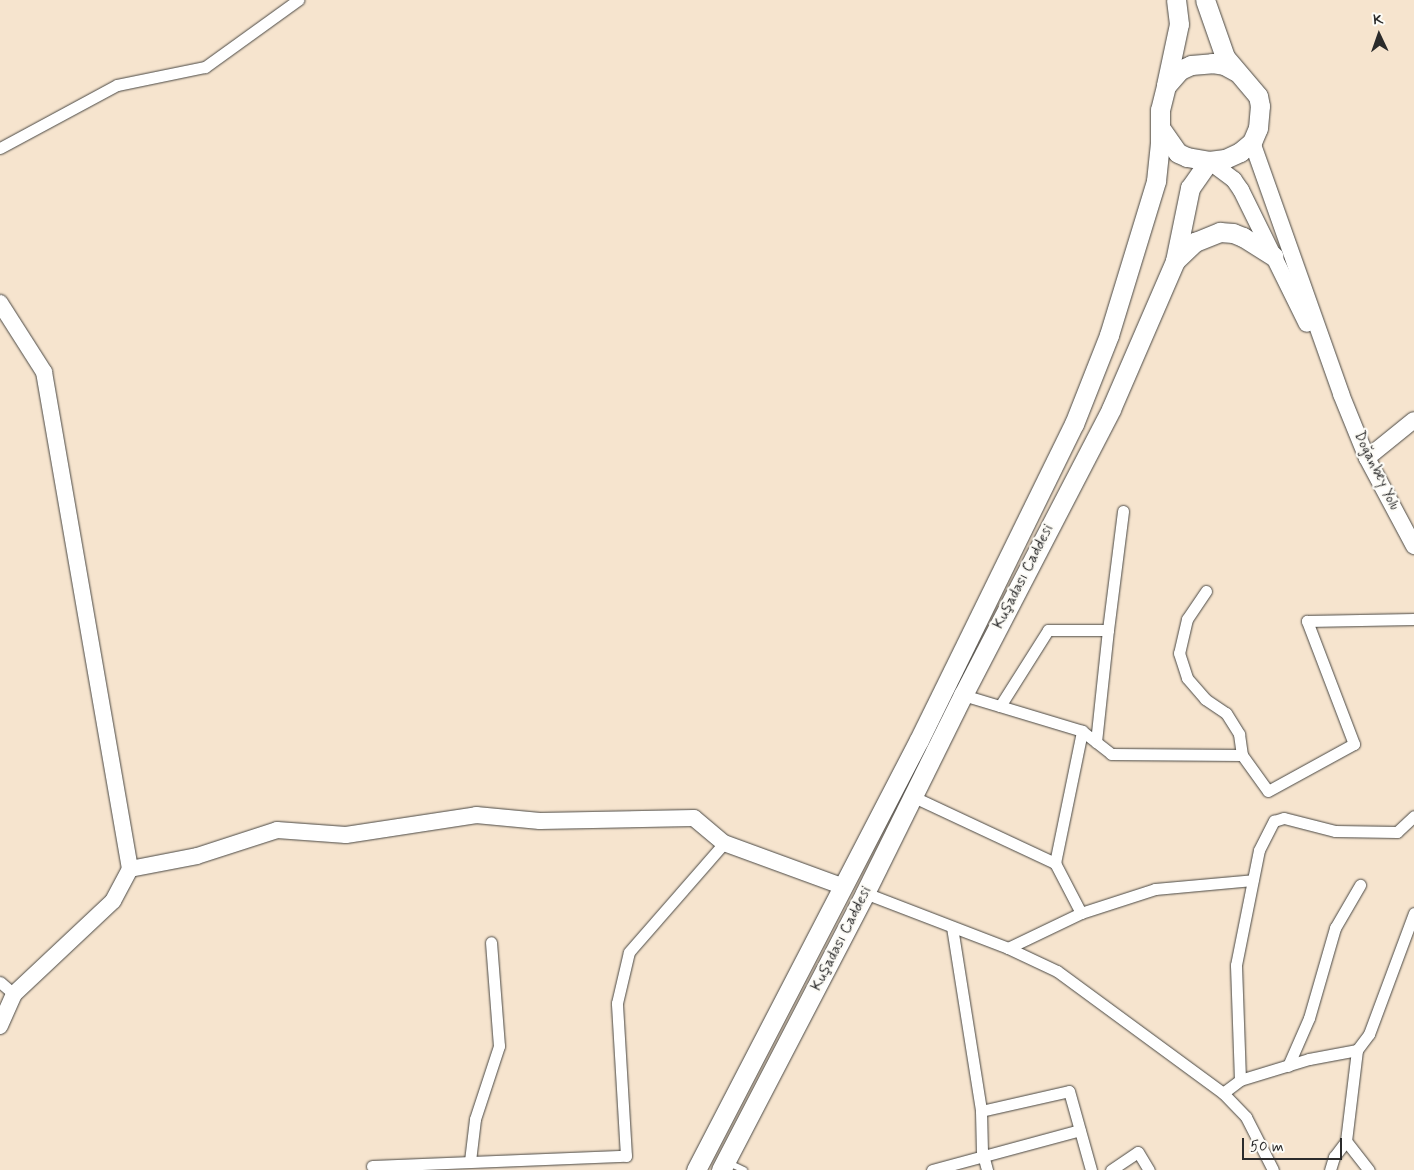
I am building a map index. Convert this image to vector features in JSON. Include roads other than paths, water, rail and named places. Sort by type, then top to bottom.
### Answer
[{"type":"main road","points":[[1176,0],[1179,24],[1160,110],[1161,129],[1178,153],[1187,157],[1209,161],[1225,159],[1252,142],[1260,118],[1258,96],[1225,57],[1217,40],[1205,0]]},
{"type":"main road","points":[[1166,86],[1180,70],[1191,65],[1212,63],[1224,65],[1235,71]]},
{"type":"main road","name":"Kuşadası Caddesi","points":[[696,1170],[844,887],[1074,424],[1109,335],[1156,181],[1161,129]]},
{"type":"main road","name":"Kuşadası Caddesi","points":[[723,1166],[865,893],[963,695],[1112,409],[1175,261],[1190,188],[1209,161]]},
{"type":"main road","points":[[1175,261],[1195,242],[1220,232],[1238,235],[1273,256]]},
{"type":"street","points":[[0,148],[117,85],[205,67],[298,0]]},
{"type":"street","points":[[1252,142],[1341,394]]},
{"type":"street","points":[[1209,161],[1234,180],[1241,190],[1341,394]]},
{"type":"street","points":[[0,302],[44,372],[130,869],[113,900],[14,994],[0,1026]]},
{"type":"street","name":"Doğanbey Yolu","points":[[1341,394],[1367,458],[1414,546]]},
{"type":"street","points":[[1367,458],[1414,420]]},
{"type":"street","points":[[1096,742],[1123,511]]},
{"type":"street","points":[[1206,591],[1187,619],[1179,653],[1187,678],[1205,698],[1226,713],[1239,734],[1242,755],[1268,791],[1354,744],[1307,621],[1414,619]]},
{"type":"street","points":[[1000,706],[1048,630],[1108,630]]},
{"type":"street","points":[[963,695],[1082,731],[1111,754],[1242,755]]},
{"type":"street","points":[[1055,863],[1082,731]]},
{"type":"street","points":[[914,796],[1055,863],[1081,913]]},
{"type":"street","points":[[130,869],[197,856],[277,830],[346,835],[476,815],[540,821],[694,818],[724,843],[844,887]]},
{"type":"street","points":[[1240,1080],[1236,965],[1259,850],[1274,821],[1284,818],[1335,831],[1398,832],[1414,816]]},
{"type":"street","points":[[372,1166],[626,1156],[617,1003],[629,952],[724,843]]},
{"type":"street","points":[[1008,948],[1081,913],[1156,889],[1253,880]]},
{"type":"street","points":[[1288,1066],[1309,1018],[1335,928],[1360,886]]},
{"type":"street","points":[[865,893],[1008,948],[1057,972],[1223,1093],[1246,1117],[1272,1170]]},
{"type":"street","points":[[1330,1170],[1334,1157],[1346,1141],[1357,1050],[1369,1034],[1414,912]]},
{"type":"street","points":[[952,927],[981,1111],[983,1155],[987,1170]]},
{"type":"street","points":[[470,1161],[475,1119],[499,1046],[491,942]]},
{"type":"street","points":[[0,982],[14,994]]},
{"type":"street","points":[[1223,1093],[1240,1080],[1288,1066],[1357,1050]]},
{"type":"street","points":[[981,1111],[1069,1092],[1091,1170]]},
{"type":"street","points":[[932,1170],[1080,1130]]},
{"type":"street","points":[[1346,1141],[1369,1170]]},
{"type":"street","points":[[1111,1170],[1138,1152],[1149,1170]]},
{"type":"lane","points":[[723,1166],[744,1170]]}]
